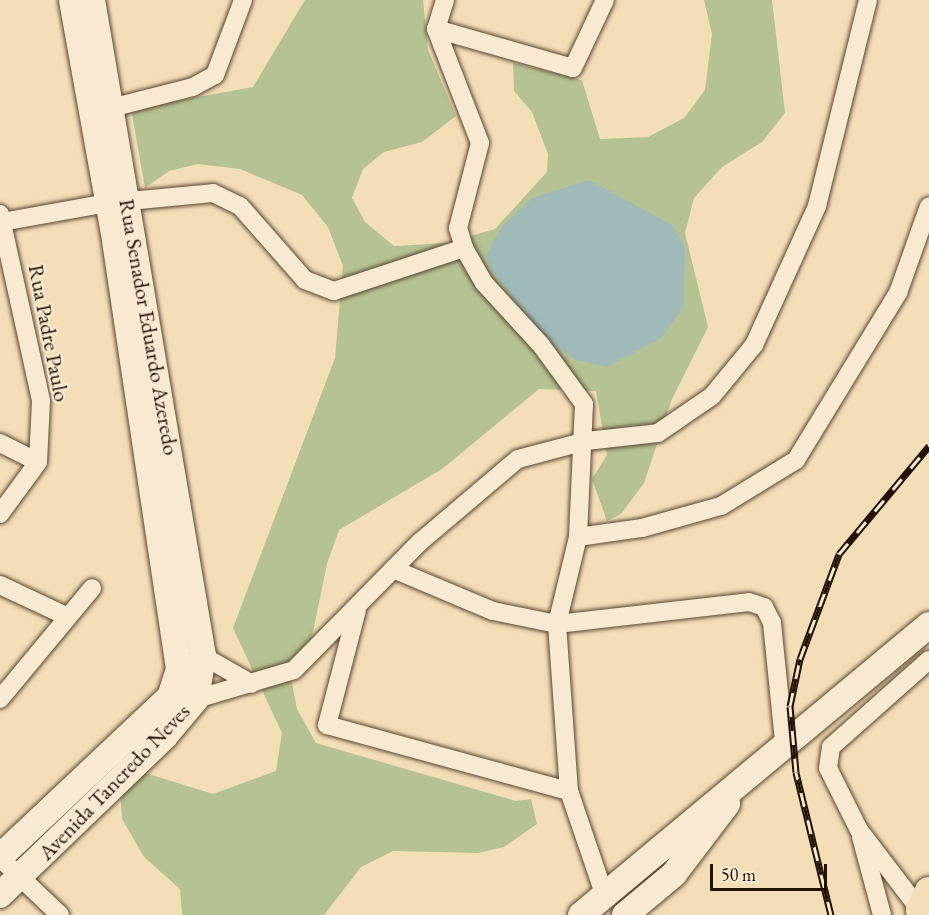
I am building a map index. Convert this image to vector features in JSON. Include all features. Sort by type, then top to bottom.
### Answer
[{"type":"street","name":"Rua Senador Eduardo Azeredo","points":[[72,0],[118,202],[202,656]]},
{"type":"street","name":"Rua Senador Eduardo Azeredo","points":[[92,0],[111,108],[118,202],[178,637]]},
{"type":"street","points":[[111,108],[193,87],[215,75],[243,0]]},
{"type":"street","points":[[445,0],[436,29],[480,142],[458,228],[464,248],[484,283],[541,345],[584,404],[586,441],[578,537],[556,624],[569,791],[604,894]]},
{"type":"street","points":[[436,29],[573,69],[605,0]]},
{"type":"street","points":[[196,699],[294,670],[393,569],[518,459],[586,441],[658,433],[712,396],[754,345],[817,206],[868,0]]},
{"type":"street","points":[[1,218],[118,202],[213,193],[240,206],[305,280],[334,291],[464,248]]},
{"type":"street","points":[[578,537],[642,528],[721,506],[796,460],[898,293],[929,206]]},
{"type":"street","name":"Rua Padre Paulo","points":[[1,218],[41,401],[38,462]]},
{"type":"street","points":[[0,443],[38,462],[0,514]]},
{"type":"street","points":[[393,569],[493,611],[556,624],[749,602],[764,607],[772,622],[784,742]]},
{"type":"street","points":[[0,585],[68,617]]},
{"type":"street","points":[[0,699],[92,588]]},
{"type":"street","points":[[358,606],[327,725],[569,791]]},
{"type":"street","points":[[581,915],[784,742],[929,625]]},
{"type":"street","name":"Avenida Tancredo Neves","points":[[0,857],[170,697],[179,669],[178,637]]},
{"type":"street","points":[[202,656],[252,684]]},
{"type":"street","name":"Avenida Tancredo Neves","points":[[0,895],[196,699],[202,656]]},
{"type":"street","points":[[882,915],[859,830],[828,768],[831,747],[929,660]]},
{"type":"street","points":[[625,915],[674,874],[748,775]]},
{"type":"street","points":[[859,830],[925,905]]},
{"type":"street","points":[[0,857],[60,915]]},
{"type":"green space","points":[[305,0],[423,0],[428,50],[456,116],[422,142],[384,152],[363,169],[352,198],[365,222],[394,246],[447,243],[495,229],[547,172],[548,154],[532,112],[514,91],[513,63],[582,80],[600,139],[648,137],[684,118],[705,90],[712,34],[704,0],[772,0],[785,113],[762,142],[722,167],[694,198],[685,233],[708,327],[672,399],[644,483],[621,514],[607,521],[592,479],[607,455],[596,391],[539,389],[442,469],[339,530],[327,564],[312,637],[290,673],[297,709],[316,743],[516,801],[531,799],[537,824],[504,847],[478,853],[393,851],[361,867],[324,915],[182,915],[180,889],[144,857],[122,819],[120,789],[139,771],[213,794],[276,771],[282,733],[233,628],[335,358],[343,266],[328,227],[302,195],[240,169],[198,164],[169,171],[145,188],[131,109],[253,87]]},
{"type":"water","points":[[589,180],[672,225],[685,248],[683,307],[661,338],[607,367],[573,359],[540,332],[493,273],[486,255],[501,228],[532,198]]},
{"type":"railway","points":[[831,915],[796,772],[790,706],[800,659],[839,554],[929,446]]}]
